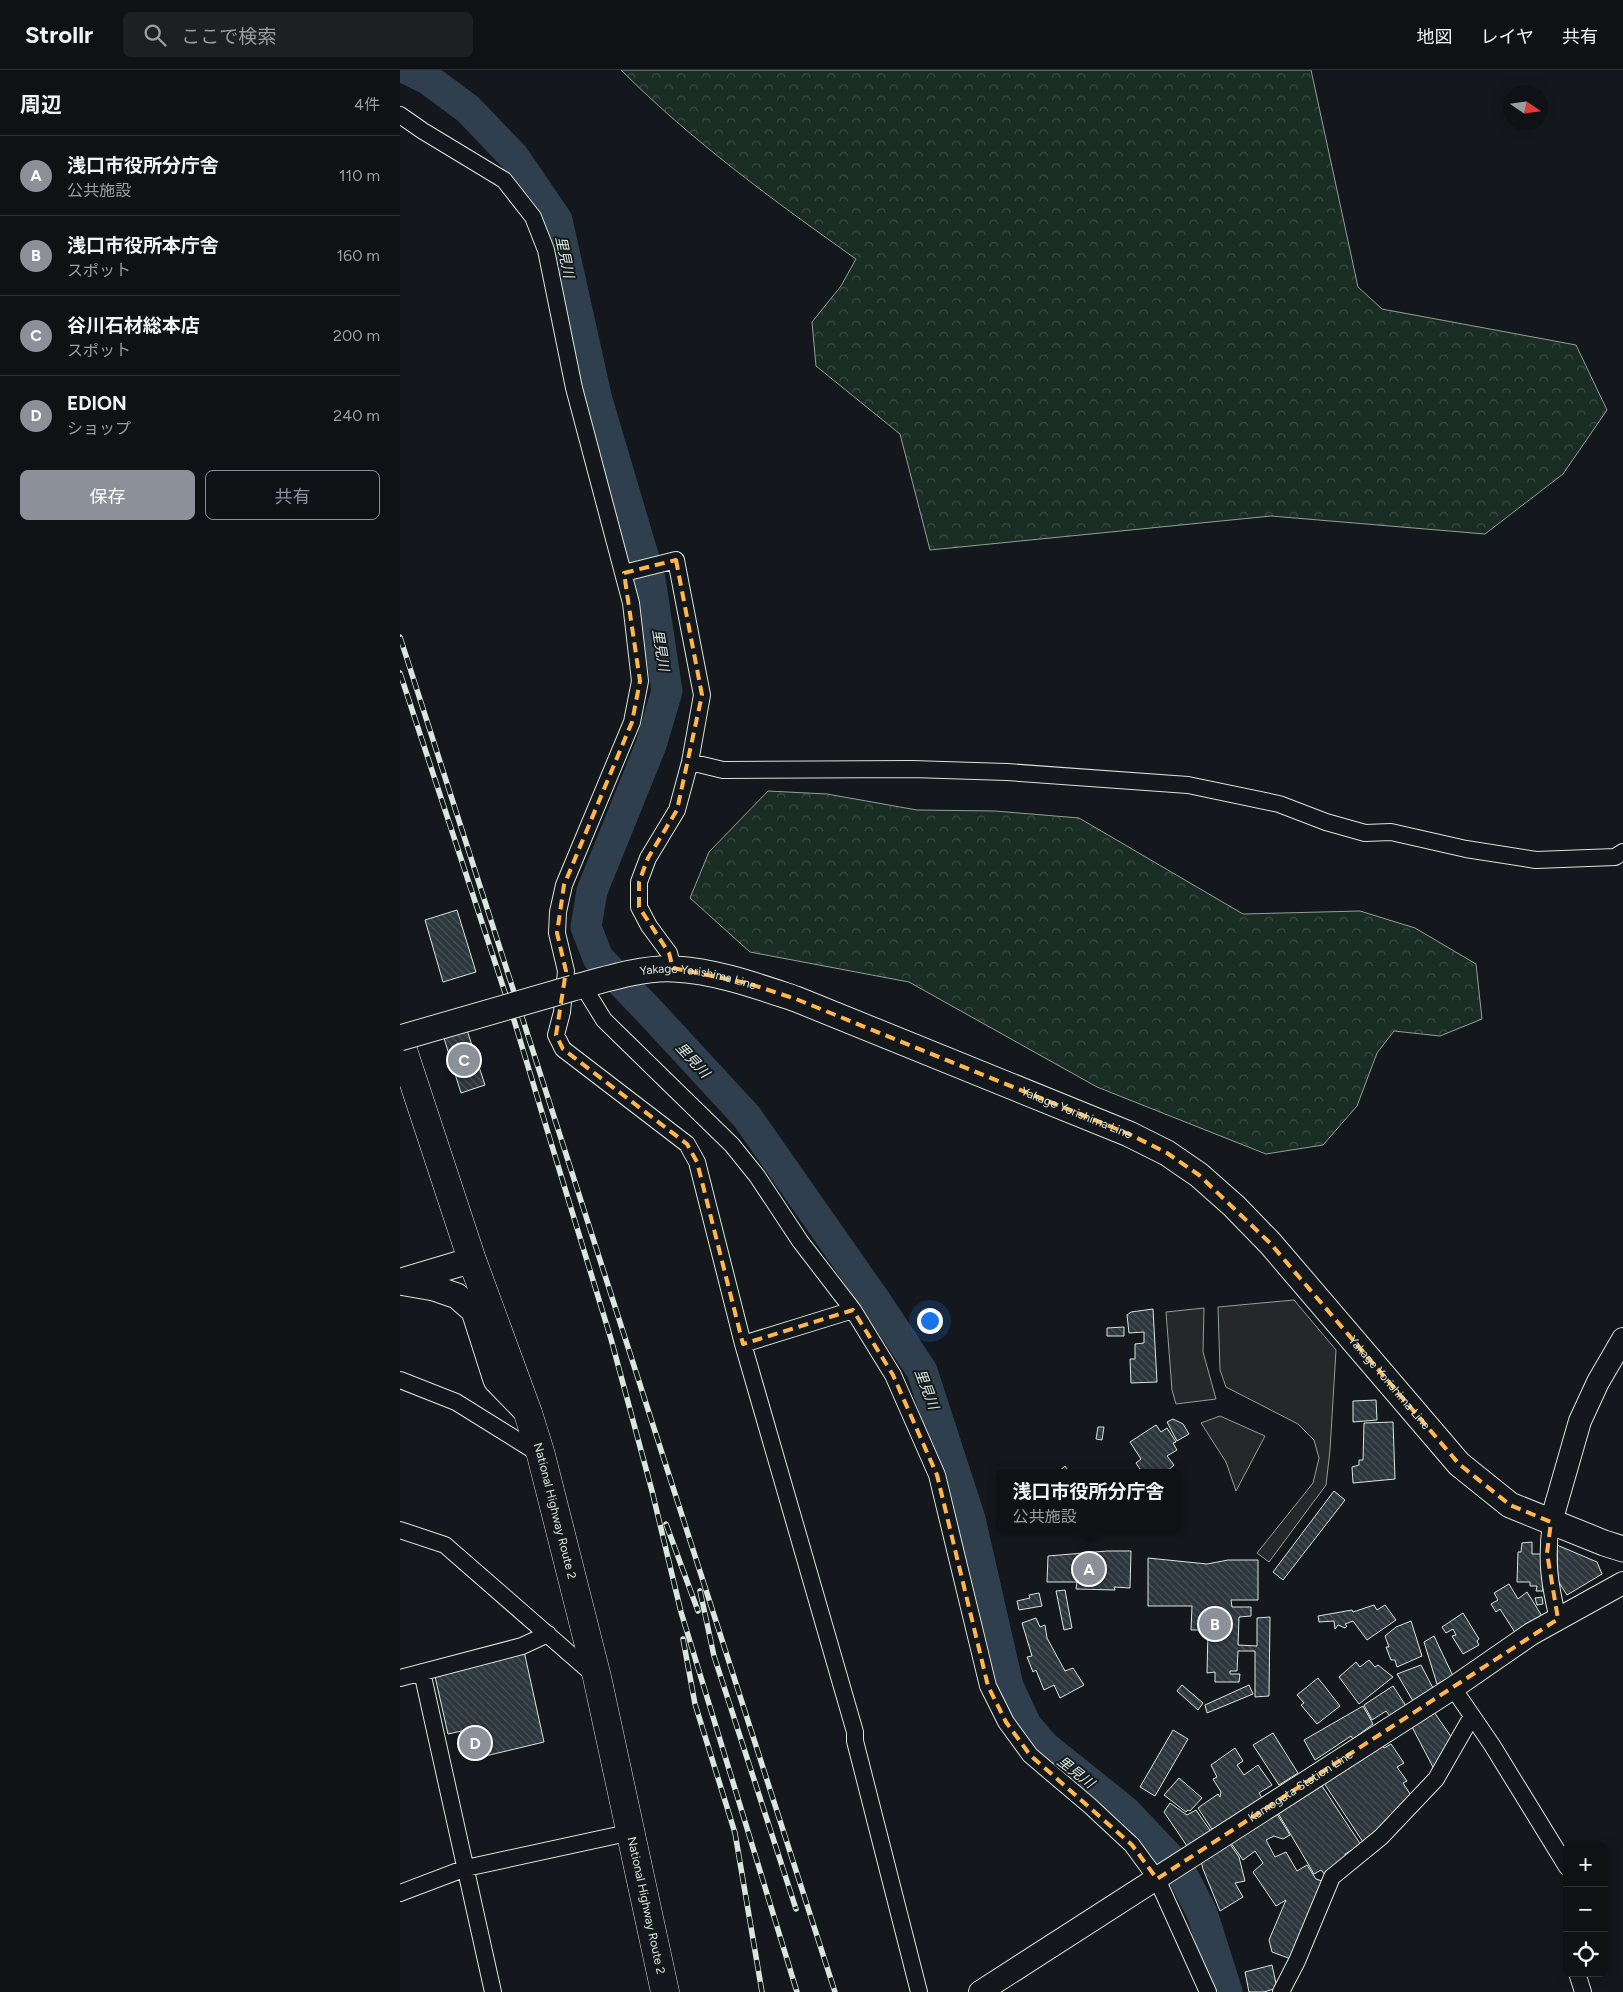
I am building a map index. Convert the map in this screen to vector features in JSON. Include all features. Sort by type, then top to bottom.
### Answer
[{"type":"highway","name":"National Highway Route 2","points":[[400,1040],[472,1260],[528,1413],[541,1455],[597,1677],[632,1832],[665,1992]]},
{"type":"main road","name":"Yakage Yorishima Line","points":[[400,1040],[583,985],[661,969],[708,973],[796,999],[1129,1134],[1167,1153],[1199,1175],[1234,1206],[1264,1237],[1459,1464],[1510,1505],[1623,1548]]},
{"type":"main road","points":[[400,1282],[472,1260]]},
{"type":"main road","points":[[400,1282],[434,1288],[452,1294],[474,1311],[496,1380],[528,1413]]},
{"type":"main road","points":[[1551,1522],[1580,1421],[1598,1382],[1623,1339]]},
{"type":"main road","name":"Kamogata Station Line","points":[[980,1992],[1453,1688],[1531,1634],[1623,1583]]},
{"type":"street","points":[[400,114],[423,131],[504,180],[533,217],[546,250],[574,388],[631,603],[640,681],[632,722],[564,885],[558,912],[557,933],[566,971],[562,1012],[556,1035],[563,1050],[687,1144],[697,1162],[743,1344],[855,1732],[919,1992]]},
{"type":"street","points":[[624,573],[676,560],[702,695],[690,762],[677,810],[648,858],[639,882],[639,907],[649,926],[669,953],[661,969]]},
{"type":"street","points":[[690,762],[723,770],[912,769],[1007,772],[1188,785],[1279,804],[1326,822],[1365,832],[1391,832],[1536,860],[1615,857],[1623,852]]},
{"type":"street","points":[[583,985],[604,1020],[732,1145],[757,1176],[800,1241],[853,1310],[893,1375],[937,1475],[988,1686],[1006,1722],[1030,1755],[1132,1844],[1161,1876],[1208,1992]]},
{"type":"street","points":[[743,1344],[853,1310]]},
{"type":"street","points":[[400,1380],[456,1402],[541,1455]]},
{"type":"street","points":[[1551,1522],[1547,1553],[1550,1589],[1558,1619]]},
{"type":"street","points":[[400,1530],[445,1544],[597,1677]]},
{"type":"street","points":[[400,1678],[522,1646],[548,1634]]},
{"type":"street","points":[[422,1672],[493,1992]]},
{"type":"street","points":[[1453,1688],[1492,1745],[1563,1861]]},
{"type":"street","points":[[1281,1992],[1297,1961],[1332,1877],[1381,1837],[1436,1779],[1472,1716]]},
{"type":"street","points":[[400,1893],[466,1868],[632,1832]]},
{"type":"street","points":[[1578,1977],[1583,1992]]},
{"type":"highlighted area","points":[[676,560],[702,695],[677,810],[648,858],[639,882],[639,907],[669,953],[673,968],[747,983],[796,999],[1129,1134],[1167,1153],[1199,1175],[1270,1243],[1459,1464],[1510,1505],[1551,1522],[1547,1553],[1558,1619],[1157,1879],[1132,1845],[1030,1755],[1006,1722],[988,1686],[937,1475],[893,1375],[853,1310],[743,1344],[697,1162],[687,1144],[563,1049],[556,1035],[566,971],[557,933],[564,885],[632,722],[640,681],[624,573]]},
{"type":"green space","points":[[621,70],[1311,70],[1358,287],[1382,309],[1576,345],[1607,410],[1563,474],[1485,534],[1271,516],[930,550],[900,434],[816,366],[812,322],[841,286],[856,259],[705,146]]},
{"type":"green space","points":[[768,791],[827,794],[917,810],[995,811],[1079,818],[1243,914],[1360,911],[1415,928],[1476,964],[1482,1019],[1440,1036],[1394,1031],[1377,1053],[1357,1106],[1323,1145],[1266,1154],[1097,1087],[909,982],[750,952],[690,898],[709,852]]},
{"type":"shaded area","points":[[1294,1300],[1336,1350],[1330,1450],[1326,1485],[1269,1562],[1257,1553],[1313,1483],[1319,1458],[1314,1440],[1298,1424],[1226,1387],[1220,1370],[1218,1307]]},
{"type":"shaded area","points":[[1204,1308],[1203,1352],[1216,1399],[1176,1404],[1172,1390],[1166,1312]]},
{"type":"shaded area","points":[[1220,1416],[1265,1436],[1236,1491],[1226,1462],[1201,1423]]},
{"type":"building","points":[[457,910],[476,972],[443,982],[425,920]]},
{"type":"building","points":[[466,1027],[485,1085],[461,1093],[443,1035]]},
{"type":"building","points":[[1153,1309],[1157,1382],[1131,1383],[1130,1359],[1135,1359],[1135,1344],[1144,1343],[1144,1332],[1129,1333],[1127,1315],[1131,1312]]},
{"type":"building","points":[[1124,1327],[1124,1336],[1107,1336],[1107,1328]]},
{"type":"building","points":[[1376,1400],[1377,1420],[1353,1422],[1353,1401]]},
{"type":"building","points":[[1173,1419],[1183,1424],[1189,1434],[1177,1441],[1167,1422]]},
{"type":"building","points":[[1393,1422],[1395,1479],[1353,1483],[1352,1467],[1359,1465],[1359,1460],[1363,1460],[1364,1423]]},
{"type":"building","points":[[1156,1425],[1161,1432],[1167,1428],[1176,1442],[1173,1443],[1177,1450],[1167,1456],[1174,1465],[1170,1469],[1140,1469],[1136,1463],[1141,1459],[1130,1442]]},
{"type":"building","points":[[1098,1427],[1104,1427],[1102,1440],[1096,1439]]},
{"type":"building","points":[[1334,1491],[1345,1500],[1283,1580],[1273,1572]]},
{"type":"building","points":[[1532,1542],[1532,1554],[1541,1554],[1543,1591],[1536,1591],[1537,1586],[1530,1586],[1530,1582],[1517,1582],[1518,1552],[1521,1552],[1522,1543]]},
{"type":"building","points":[[1557,1545],[1597,1562],[1602,1574],[1567,1595],[1558,1581]]},
{"type":"building","points":[[1131,1551],[1130,1588],[1114,1587],[1115,1590],[1076,1589],[1077,1582],[1047,1582],[1048,1556]]},
{"type":"building","points":[[1148,1558],[1207,1564],[1228,1560],[1258,1560],[1258,1600],[1231,1600],[1232,1607],[1251,1607],[1251,1616],[1239,1617],[1238,1645],[1257,1646],[1257,1618],[1270,1617],[1269,1696],[1255,1697],[1255,1651],[1238,1651],[1237,1671],[1230,1671],[1230,1674],[1240,1674],[1239,1682],[1215,1682],[1215,1672],[1207,1673],[1208,1630],[1191,1630],[1192,1606],[1148,1606]]},
{"type":"building","points":[[1509,1584],[1518,1599],[1527,1592],[1542,1616],[1516,1634],[1500,1609],[1496,1612],[1491,1604],[1498,1600],[1494,1593]]},
{"type":"building","points":[[1065,1590],[1072,1628],[1064,1630],[1056,1591]]},
{"type":"building","points":[[1039,1593],[1042,1606],[1019,1610],[1017,1601],[1030,1598],[1029,1595]]},
{"type":"building","points":[[1542,1597],[1543,1604],[1537,1605],[1535,1598]]},
{"type":"building","points":[[1374,1605],[1377,1610],[1385,1605],[1396,1620],[1367,1640],[1353,1621],[1345,1624],[1347,1626],[1345,1628],[1338,1625],[1335,1629],[1334,1621],[1319,1622],[1318,1616],[1352,1610],[1353,1612]]},
{"type":"building","points":[[1463,1613],[1479,1639],[1477,1641],[1479,1645],[1463,1654],[1452,1636],[1456,1635],[1453,1629],[1446,1633],[1442,1627]]},
{"type":"building","points":[[1036,1618],[1040,1627],[1045,1625],[1047,1638],[1065,1671],[1073,1668],[1084,1685],[1060,1698],[1054,1685],[1044,1690],[1036,1670],[1033,1672],[1027,1657],[1032,1656],[1022,1623]]},
{"type":"building","points":[[1411,1621],[1422,1656],[1397,1667],[1395,1660],[1391,1660],[1386,1647],[1389,1647],[1385,1636],[1396,1627]]},
{"type":"building","points":[[1434,1636],[1453,1676],[1437,1684],[1424,1642]]},
{"type":"building","points":[[524,1651],[544,1742],[477,1758],[471,1729],[448,1734],[434,1672]]},
{"type":"building","points":[[1369,1660],[1375,1667],[1378,1665],[1393,1677],[1359,1704],[1339,1677],[1356,1662],[1360,1667]]},
{"type":"building","points":[[1421,1665],[1433,1688],[1413,1701],[1397,1674]]},
{"type":"building","points":[[1318,1678],[1340,1706],[1317,1724],[1301,1705],[1304,1703],[1297,1695]]},
{"type":"building","points":[[1182,1685],[1203,1703],[1198,1710],[1177,1691]]},
{"type":"building","points":[[1249,1685],[1253,1694],[1207,1713],[1205,1705]]},
{"type":"building","points":[[1393,1686],[1406,1706],[1390,1716],[1386,1711],[1372,1720],[1364,1705]]},
{"type":"building","points":[[1363,1706],[1373,1724],[1353,1739],[1351,1736],[1315,1760],[1304,1740]]},
{"type":"building","points":[[1434,1712],[1452,1738],[1434,1769],[1412,1727]]},
{"type":"building","points":[[1173,1730],[1188,1739],[1155,1796],[1140,1787]]},
{"type":"building","points":[[1273,1733],[1298,1773],[1279,1785],[1253,1745]]},
{"type":"building","points":[[1382,1744],[1384,1748],[1391,1744],[1404,1763],[1397,1767],[1407,1781],[1403,1783],[1412,1797],[1363,1842],[1324,1783]]},
{"type":"building","points":[[1235,1748],[1243,1761],[1237,1765],[1244,1775],[1258,1765],[1272,1785],[1259,1793],[1262,1798],[1213,1831],[1198,1808],[1218,1794],[1220,1797],[1221,1792],[1213,1779],[1217,1777],[1211,1765]]},
{"type":"building","points":[[1179,1778],[1202,1798],[1190,1811],[1186,1812],[1164,1795]]},
{"type":"building","points":[[1322,1786],[1361,1845],[1345,1854],[1346,1857],[1326,1876],[1321,1870],[1314,1874],[1278,1813]]},
{"type":"building","points":[[1170,1803],[1187,1815],[1196,1810],[1212,1833],[1189,1849],[1164,1812]]},
{"type":"building","points":[[1277,1814],[1290,1835],[1283,1839],[1274,1836],[1266,1840],[1275,1857],[1286,1852],[1297,1871],[1307,1865],[1316,1879],[1322,1881],[1291,1959],[1272,1952],[1269,1940],[1286,1900],[1276,1906],[1253,1872],[1263,1863],[1255,1851],[1243,1860],[1231,1843]]},
{"type":"building","points":[[1230,1844],[1239,1857],[1245,1881],[1235,1883],[1243,1897],[1220,1911],[1201,1861]]},
{"type":"building","points":[[1272,1965],[1277,1988],[1264,1992],[1249,1992],[1245,1972]]},
{"type":"waterway","name":"里見川","points":[[409,70],[429,80],[468,109],[514,157],[557,220],[597,400],[650,579],[667,691],[651,745],[592,891],[586,927],[598,958],[747,1117],[877,1303],[922,1371],[970,1519],[1008,1686],[1026,1725],[1044,1746],[1125,1811],[1179,1868],[1202,1913],[1227,1992]]},
{"type":"railway","points":[[400,637],[835,1992]]},
{"type":"railway","points":[[400,673],[514,1020],[611,1339],[652,1491],[681,1612],[797,1992]]},
{"type":"railway","points":[[666,1524],[698,1611]]},
{"type":"railway","points":[[700,1591],[714,1656],[796,1909]]},
{"type":"railway","points":[[683,1639],[695,1704],[735,1833],[762,1992]]},
{"type":"place","name":"谷川石材総本店","points":[[464,1060]]},
{"type":"place","name":"浅口市役所分庁舎","points":[[1089,1569]]},
{"type":"place","name":"浅口市役所本庁舎","points":[[1215,1624]]},
{"type":"place","name":"EDION","points":[[475,1743]]}]
